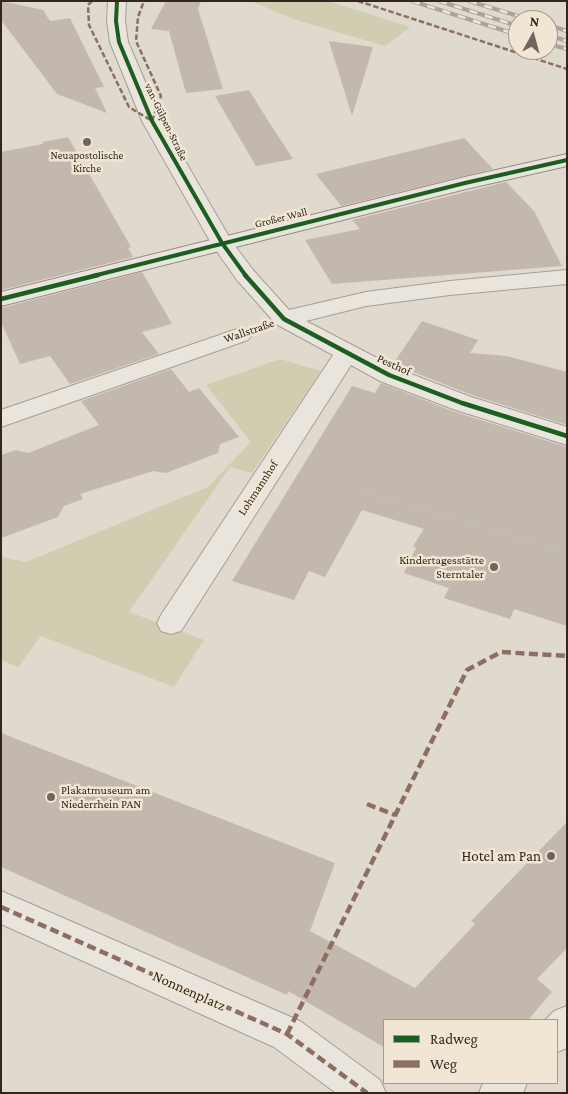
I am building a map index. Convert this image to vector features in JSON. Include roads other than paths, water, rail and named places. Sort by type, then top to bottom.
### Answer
[{"type":"street","name":"van-Gülpen-Straße","points":[[117,1],[116,21],[119,42],[149,112],[189,188],[222,243]]},
{"type":"street","name":"Großer Wall","points":[[1,299],[222,243],[567,160]]},
{"type":"street","name":"Pesthof","points":[[222,243],[245,275],[284,319],[346,354],[389,375],[462,403],[567,436]]},
{"type":"street","name":"Wallstraße","points":[[284,319],[366,299],[450,288],[567,278]]},
{"type":"street","name":"Wallstraße","points":[[1,419],[240,335]]},
{"type":"street","name":"Lohmannhof","points":[[171,622],[346,354]]},
{"type":"street","name":"Nonnenplatz","points":[[1,907],[287,1034],[367,1093]]},
{"type":"street","points":[[558,1033],[567,1024]]},
{"type":"street","points":[[498,1093],[507,1084]]},
{"type":"railway","points":[[412,1],[508,32]]},
{"type":"railway","points":[[439,1],[508,23]]},
{"type":"railway","points":[[469,1],[508,13]]},
{"type":"railway","points":[[558,28],[567,31]]},
{"type":"railway","points":[[558,38],[567,41]]},
{"type":"railway","points":[[558,47],[567,49]]},
{"type":"place","name":"Neuapostolische Kirche","points":[[87,142]]},
{"type":"place","name":"Kindertagesstätte Sterntaler","points":[[494,567]]},
{"type":"place","name":"Plakatmuseum am Niederrhein PAN","points":[[51,797]]},
{"type":"place","name":"Hotel am Pan","points":[[551,856]]}]
